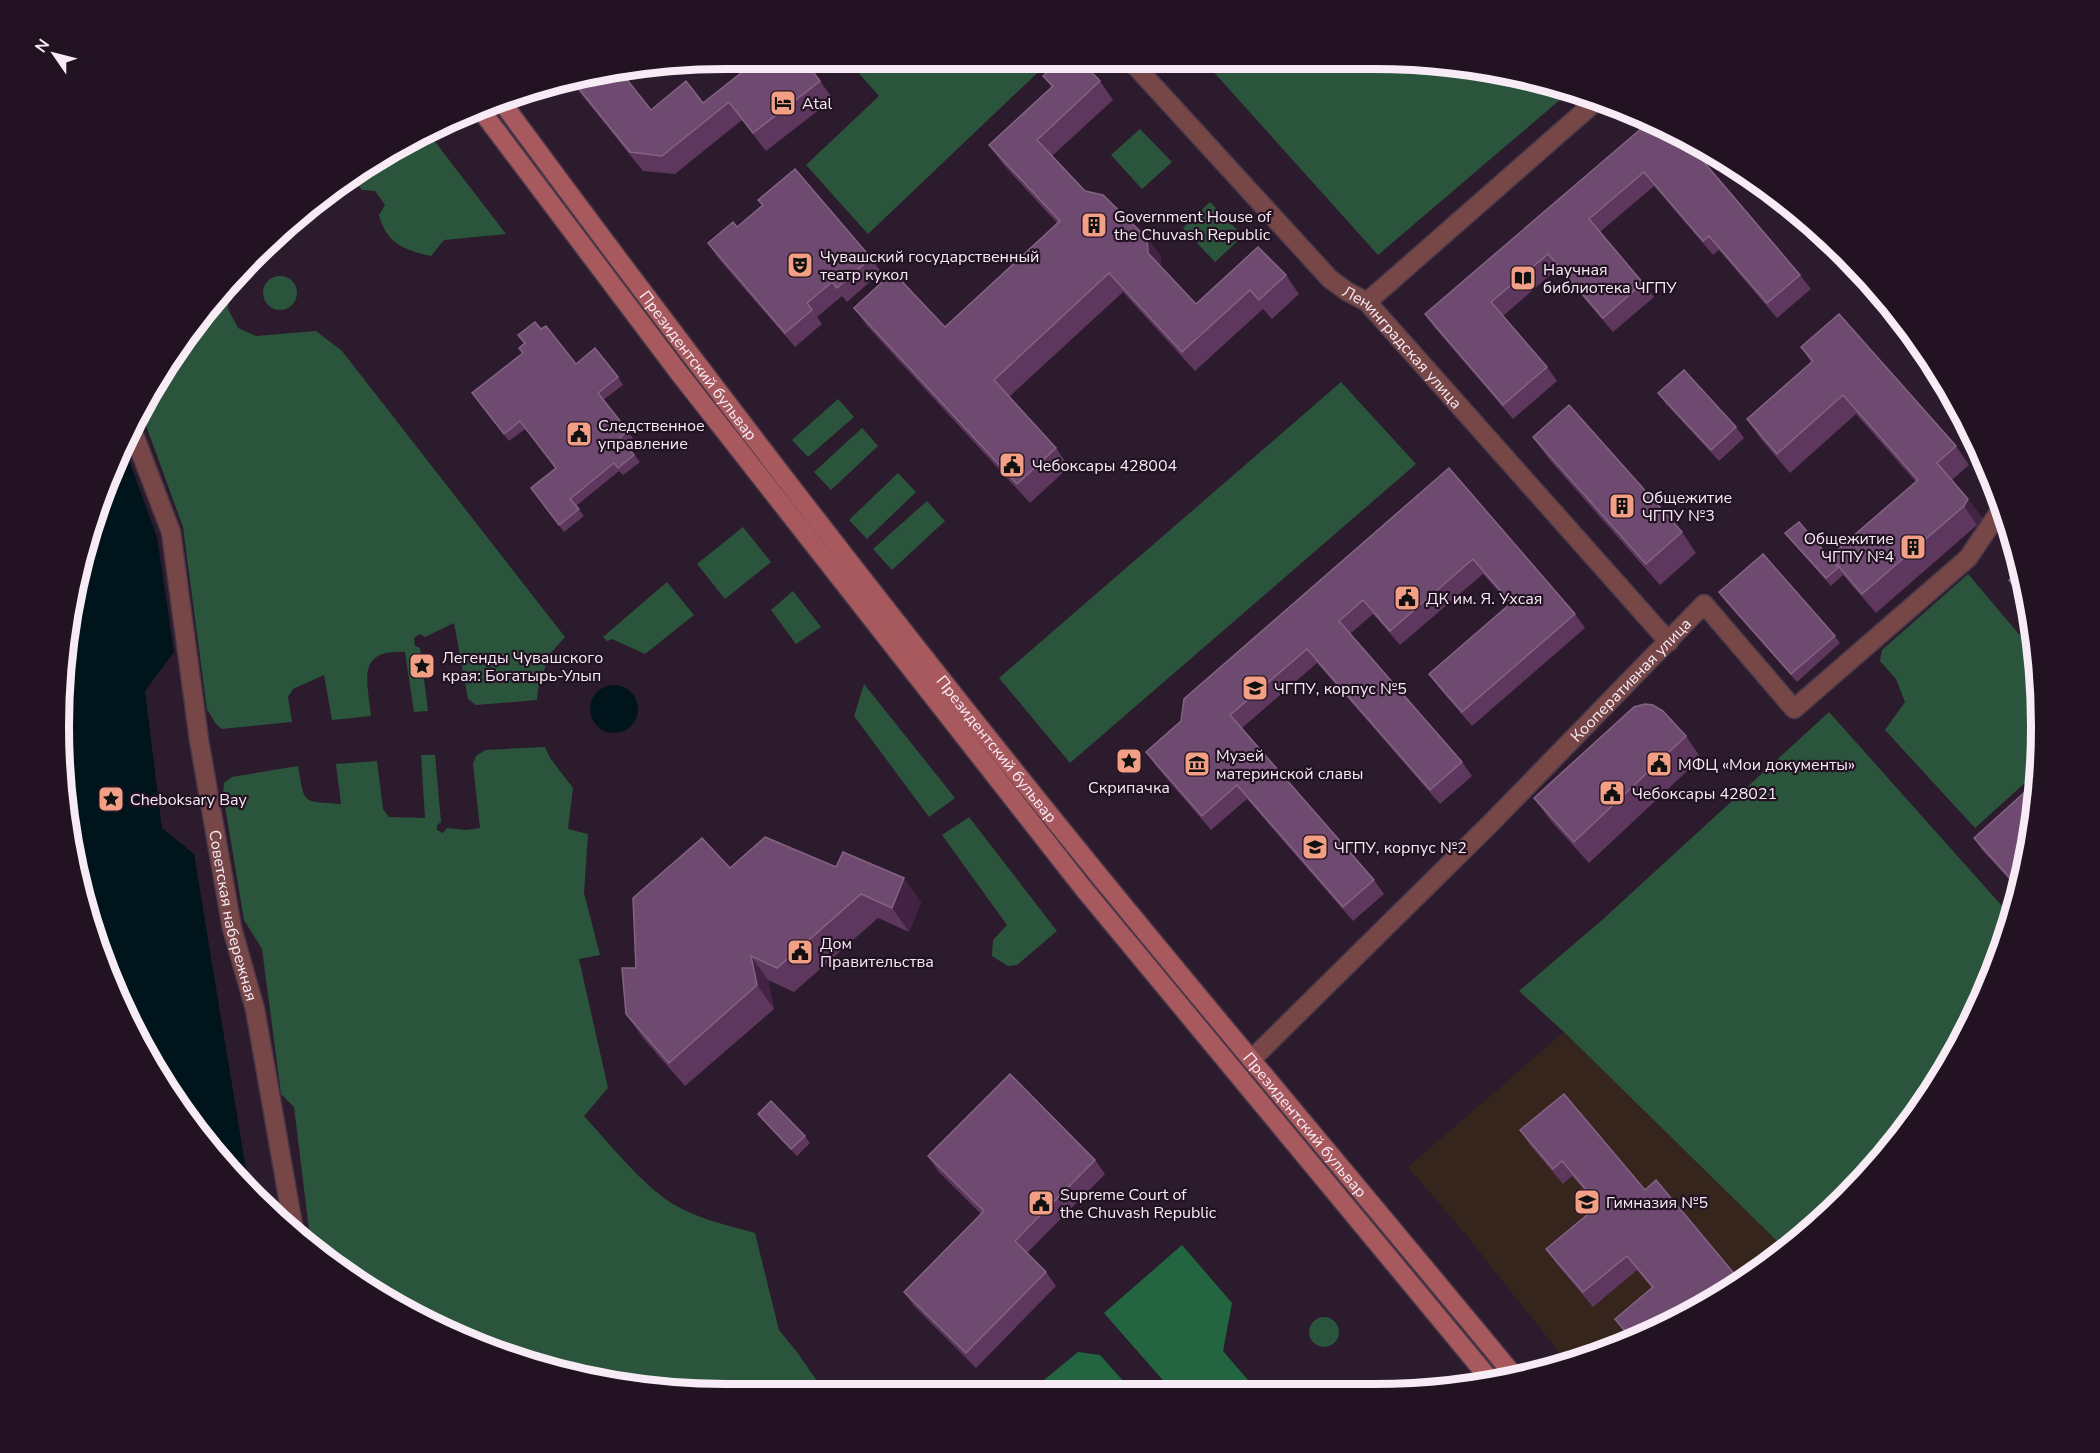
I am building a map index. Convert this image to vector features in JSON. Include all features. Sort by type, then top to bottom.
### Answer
[{"type":"main road","name":"Президентский бульвар","points":[[506,107],[632,279],[904,630],[1114,893],[1508,1370]]},
{"type":"main road","name":"Президентский бульвар","points":[[485,115],[616,291],[889,643],[1099,907],[1485,1374]]},
{"type":"main road","points":[[569,229],[587,218]]},
{"type":"main road","points":[[616,291],[632,279]]},
{"type":"main road","points":[[755,470],[771,458]]},
{"type":"main road","points":[[889,643],[904,630]]},
{"type":"main road","points":[[1099,907],[1114,893]]},
{"type":"main road","points":[[1237,1072],[1252,1059]]},
{"type":"main road","points":[[1302,1150],[1317,1137]]},
{"type":"street","name":"Ленинградская улица","points":[[1139,69],[1330,279],[1367,302],[1669,642]]},
{"type":"street","points":[[1367,302],[1590,106]]},
{"type":"street","name":"Советская набережная","points":[[136,439],[171,532],[199,740],[232,928],[255,1009],[292,1220]]},
{"type":"street","name":"Кооперативная улица","points":[[1252,1059],[1482,832],[1704,604],[1794,709],[1968,558],[1996,516]]},
{"type":"shaded area","name":"Гимназия №5","points":[[1564,1032],[1779,1244],[1739,1273],[1664,1316],[1625,1334],[1562,1356],[1467,1236],[1408,1167]]},
{"type":"green space","points":[[855,69],[1041,69],[868,234],[806,165],[879,96]]},
{"type":"green space","points":[[1211,69],[1417,70],[1502,82],[1563,97],[1378,255]]},
{"type":"green space","points":[[1140,129],[1172,162],[1142,189],[1111,155]]},
{"type":"green space","points":[[433,139],[506,234],[444,240],[431,256],[412,251],[391,239],[386,232],[379,215],[385,205],[375,191],[362,190],[356,183]]},
{"type":"green space","points":[[1210,202],[1243,236],[1215,262],[1183,228]]},
{"type":"green space","points":[[280,276],[292,281],[297,293],[292,305],[280,310],[268,305],[263,293],[268,281]]},
{"type":"green space","points":[[229,297],[228,309],[238,328],[256,336],[316,331],[342,351],[565,637],[549,655],[538,689],[537,700],[476,705],[468,699],[454,623],[425,637],[420,634],[414,638],[415,646],[420,648],[428,711],[414,712],[405,652],[389,652],[378,656],[371,662],[368,670],[371,716],[332,720],[324,675],[293,689],[288,697],[292,722],[222,729],[207,710],[183,527],[145,422],[180,361]]},
{"type":"green space","points":[[1341,382],[1416,464],[1070,763],[999,678]]},
{"type":"green space","points":[[838,399],[854,417],[808,457],[792,440]]},
{"type":"green space","points":[[862,428],[878,446],[831,490],[814,472]]},
{"type":"green space","points":[[898,473],[916,492],[867,539],[849,520]]},
{"type":"green space","points":[[927,501],[945,521],[892,570],[873,549]]},
{"type":"green space","points":[[743,527],[771,562],[725,599],[697,564]]},
{"type":"green space","points":[[1968,574],[2025,641],[2030,683],[2029,779],[1975,828],[1885,730],[1905,702],[1896,679],[1880,661],[1882,650]]},
{"type":"green space","points":[[667,582],[694,615],[645,654],[612,639],[607,641],[603,637]]},
{"type":"green space","points":[[793,591],[821,627],[796,644],[771,610]]},
{"type":"green space","points":[[864,684],[955,798],[929,817],[854,716]]},
{"type":"green space","points":[[1829,712],[2005,909],[1981,978],[1963,1017],[1920,1092],[1868,1160],[1807,1221],[1779,1244],[1564,1032],[1519,991],[1601,921]]},
{"type":"green space","points":[[545,747],[550,758],[573,788],[568,829],[588,834],[584,893],[600,955],[579,959],[608,1088],[584,1116],[638,1175],[661,1196],[703,1218],[755,1233],[779,1330],[819,1384],[683,1383],[598,1371],[556,1362],[475,1334],[436,1316],[361,1273],[310,1235],[294,1107],[281,1094],[262,949],[244,920],[223,794],[224,783],[232,777],[298,766],[302,788],[307,798],[312,801],[341,804],[336,764],[377,761],[383,809],[389,817],[425,818],[421,755],[435,755],[441,822],[437,825],[437,830],[443,833],[447,828],[467,830],[480,828],[473,764],[476,756],[485,750]]},
{"type":"green space","points":[[969,817],[1057,931],[1017,965],[1008,966],[992,956],[993,940],[1007,925],[942,835]]},
{"type":"green space","points":[[1182,1245],[1232,1303],[1223,1351],[1251,1384],[1166,1384],[1104,1313]]},
{"type":"green space","points":[[1324,1317],[1335,1321],[1339,1332],[1335,1343],[1324,1347],[1313,1343],[1309,1332],[1313,1321]]},
{"type":"green space","points":[[1078,1352],[1100,1355],[1125,1383],[1125,1384],[1039,1384]]},
{"type":"water","name":"Cheboksary Bay","points":[[128,456],[157,537],[174,652],[145,691],[162,828],[194,854],[247,1175],[205,1127],[180,1092],[137,1017],[104,938],[91,897],[82,855],[70,770],[70,683],[82,598],[91,556],[104,515]]},
{"type":"water","points":[[609,685],[619,685],[631,692],[638,704],[638,714],[631,726],[619,733],[609,733],[594,722],[590,714],[590,704],[601,689]]},
{"type":"building","points":[[746,69],[811,69],[820,81],[753,133],[729,102],[662,156],[630,152],[577,86],[625,78],[651,110],[686,81],[703,103]]},
{"type":"building","points":[[1051,69],[1089,69],[1100,81],[1037,140],[1085,191],[1103,195],[1147,238],[1148,253],[1196,304],[1258,247],[1286,275],[1259,300],[1250,290],[1182,352],[1109,273],[994,380],[1056,448],[1017,484],[854,308],[893,272],[945,327],[1060,221],[989,145],[1053,86],[1043,76]]},
{"type":"building","points":[[1643,127],[1698,155],[1800,275],[1767,303],[1709,236],[1703,241],[1644,172],[1589,219],[1643,283],[1603,318],[1548,254],[1491,302],[1547,367],[1503,405],[1425,314]]},
{"type":"building","name":"Чувашский государственный театр кукол","points":[[795,169],[871,258],[837,288],[832,282],[807,303],[812,310],[785,333],[708,243],[733,222],[737,227],[763,205],[758,200]]},
{"type":"building","points":[[1839,314],[1956,446],[1937,463],[1968,499],[1964,506],[1862,594],[1830,556],[1918,480],[1843,395],[1777,454],[1747,419],[1813,361],[1801,347]]},
{"type":"building","name":"Следственное управление","points":[[535,322],[541,329],[546,326],[576,364],[595,348],[618,377],[598,393],[628,431],[620,437],[634,455],[618,468],[614,463],[570,499],[579,509],[559,525],[531,488],[556,468],[520,421],[504,434],[472,393],[523,353],[519,348],[525,343],[518,335]]},
{"type":"building","points":[[1684,370],[1736,427],[1711,450],[1658,393]]},
{"type":"building","name":"Общежитие ЧГПУ №3","points":[[1569,405],[1682,532],[1646,564],[1533,437]]},
{"type":"building","points":[[1449,468],[1575,614],[1462,712],[1429,674],[1511,603],[1473,559],[1390,631],[1363,600],[1339,621],[1462,762],[1430,790],[1307,649],[1230,715],[1374,880],[1343,907],[1237,785],[1202,816],[1146,752],[1181,721],[1184,699]]},
{"type":"building","points":[[1799,522],[1838,568],[1826,578],[1785,533]]},
{"type":"building","points":[[1763,554],[1835,636],[1791,674],[1719,592]]},
{"type":"building","points":[[2013,576],[2016,588],[2009,580]]},
{"type":"building","points":[[1645,704],[1653,705],[1663,711],[1686,736],[1574,842],[1534,798],[1634,707]]},
{"type":"building","points":[[2028,790],[2012,881],[1974,838]]},
{"type":"building","points":[[765,837],[836,867],[843,852],[904,878],[892,908],[861,894],[777,968],[751,956],[757,985],[669,1063],[626,1014],[622,968],[636,968],[633,898],[702,838],[730,868]]},
{"type":"building","points":[[1010,1074],[1095,1160],[1015,1241],[1046,1272],[966,1353],[904,1292],[984,1211],[928,1156]]},
{"type":"building","points":[[1564,1094],[1645,1190],[1656,1180],[1735,1275],[1702,1296],[1627,1333],[1615,1319],[1653,1287],[1627,1256],[1583,1292],[1546,1249],[1599,1205],[1562,1161],[1553,1169],[1520,1130]]},
{"type":"building","points":[[771,1101],[805,1136],[791,1149],[758,1114]]},
{"type":"place","name":"Atal","points":[[783,103]]},
{"type":"place","name":"Government House of the Chuvash Republic","points":[[1094,225]]},
{"type":"place","name":"Чувашский государственный театр кукол","points":[[800,265]]},
{"type":"place","name":"Научная библиотека ЧГПУ","points":[[1523,278]]},
{"type":"place","name":"Следственное управление","points":[[579,434]]},
{"type":"place","name":"Чебоксары 428004","points":[[1012,465]]},
{"type":"place","name":"Общежитие ЧГПУ №3","points":[[1622,506]]},
{"type":"place","name":"Общежитие ЧГПУ №4","points":[[1913,547]]},
{"type":"place","name":"ДК им. Я. Ухсая","points":[[1407,598]]},
{"type":"place","name":"Легенды Чувашского края: Богатырь-Улып","points":[[422,666]]},
{"type":"place","name":"ЧГПУ, корпус №5","points":[[1255,688]]},
{"type":"place","name":"Скрипачка","points":[[1129,761]]},
{"type":"place","name":"Музей материнской славы","points":[[1197,764]]},
{"type":"place","name":"МФЦ «Мои документы»","points":[[1659,764]]},
{"type":"place","name":"Чебоксары 428021","points":[[1612,793]]},
{"type":"place","name":"Cheboksary Bay","points":[[111,799]]},
{"type":"place","name":"ЧГПУ, корпус №2","points":[[1315,847]]},
{"type":"place","name":"Дом Правительства","points":[[800,952]]},
{"type":"place","name":"Гимназия №5","points":[[1587,1202]]},
{"type":"place","name":"Supreme Court of the Chuvash Republic","points":[[1041,1203]]}]
